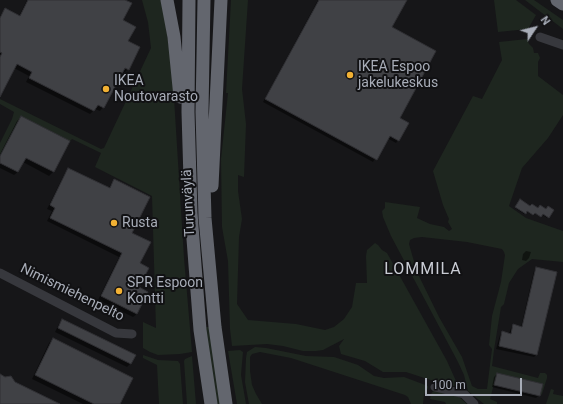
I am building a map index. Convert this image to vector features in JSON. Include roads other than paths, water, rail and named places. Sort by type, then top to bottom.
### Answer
[{"type":"highway","points":[[167,0],[174,37],[181,125],[188,152]]},
{"type":"highway","name":"Turunväylä","points":[[189,0],[188,152],[194,261],[200,330],[211,404]]},
{"type":"highway","name":"Turunväylä","points":[[204,0],[202,88],[203,166],[210,279],[226,404]]},
{"type":"highway","points":[[210,279],[214,259],[212,173],[221,0]]},
{"type":"highway","points":[[221,16],[226,0]]},
{"type":"highway","points":[[557,0],[563,4]]},
{"type":"highway","points":[[215,327],[224,353],[232,404]]},
{"type":"highway","points":[[200,330],[198,361],[202,404]]},
{"type":"street","points":[[540,37],[563,44]]},
{"type":"street","name":"Nimismiehenpelto","points":[[0,274],[116,333],[132,334]]},
{"type":"street","points":[[435,387],[464,394],[474,404]]},
{"type":"place","name":"IKEA Espoo jakelukeskus","points":[[350,75]]},
{"type":"place","name":"IKEA Noutovarasto","points":[[106,89]]},
{"type":"place","name":"Rusta","points":[[114,223]]},
{"type":"place","name":"SPR Espoon Kontti","points":[[119,291]]},
{"type":"district","name":"LOMMILA","points":[[423,270]]}]
